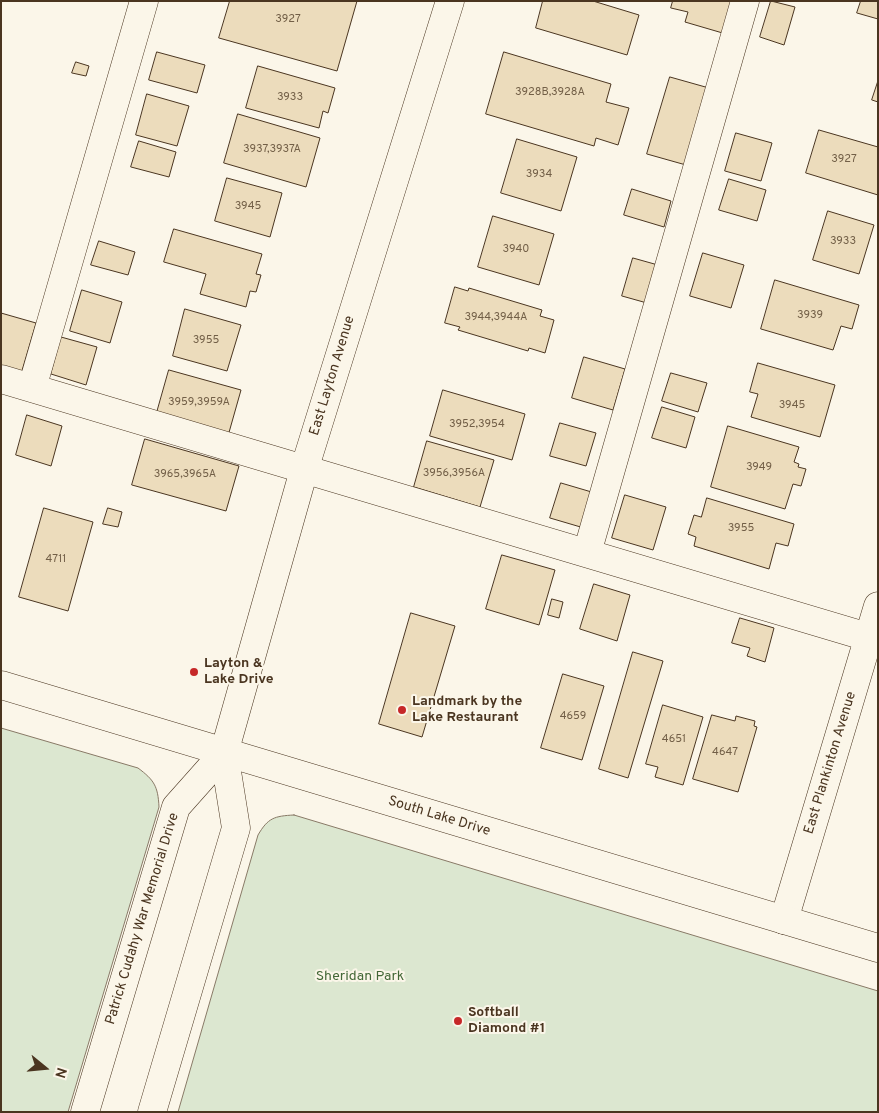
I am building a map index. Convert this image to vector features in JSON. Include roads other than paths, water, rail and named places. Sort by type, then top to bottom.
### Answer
[{"type":"main road","points":[[32,388],[144,1]]},
{"type":"main road","name":"East Layton Avenue","points":[[224,752],[304,470],[450,1]]},
{"type":"main road","points":[[587,553],[745,1]]},
{"type":"main road","points":[[1,379],[873,639]]},
{"type":"main road","name":"East Plankinton Avenue","points":[[784,920],[873,639],[878,606]]},
{"type":"main road","name":"South Lake Drive","points":[[1,685],[878,948]]},
{"type":"main road","points":[[152,1112],[236,828],[224,752]]},
{"type":"main road","name":"Patrick Cudahy War Memorial Drive","points":[[86,1112],[176,807],[224,752]]},
{"type":"place","name":"Layton & Lake Drive","points":[[194,672]]},
{"type":"place","name":"Landmark by the Lake Restaurant","points":[[402,710]]},
{"type":"place","name":"Softball Diamond #1","points":[[458,1021]]},
{"type":"park label","name":"Sheridan Park","points":[[360,977]]}]
